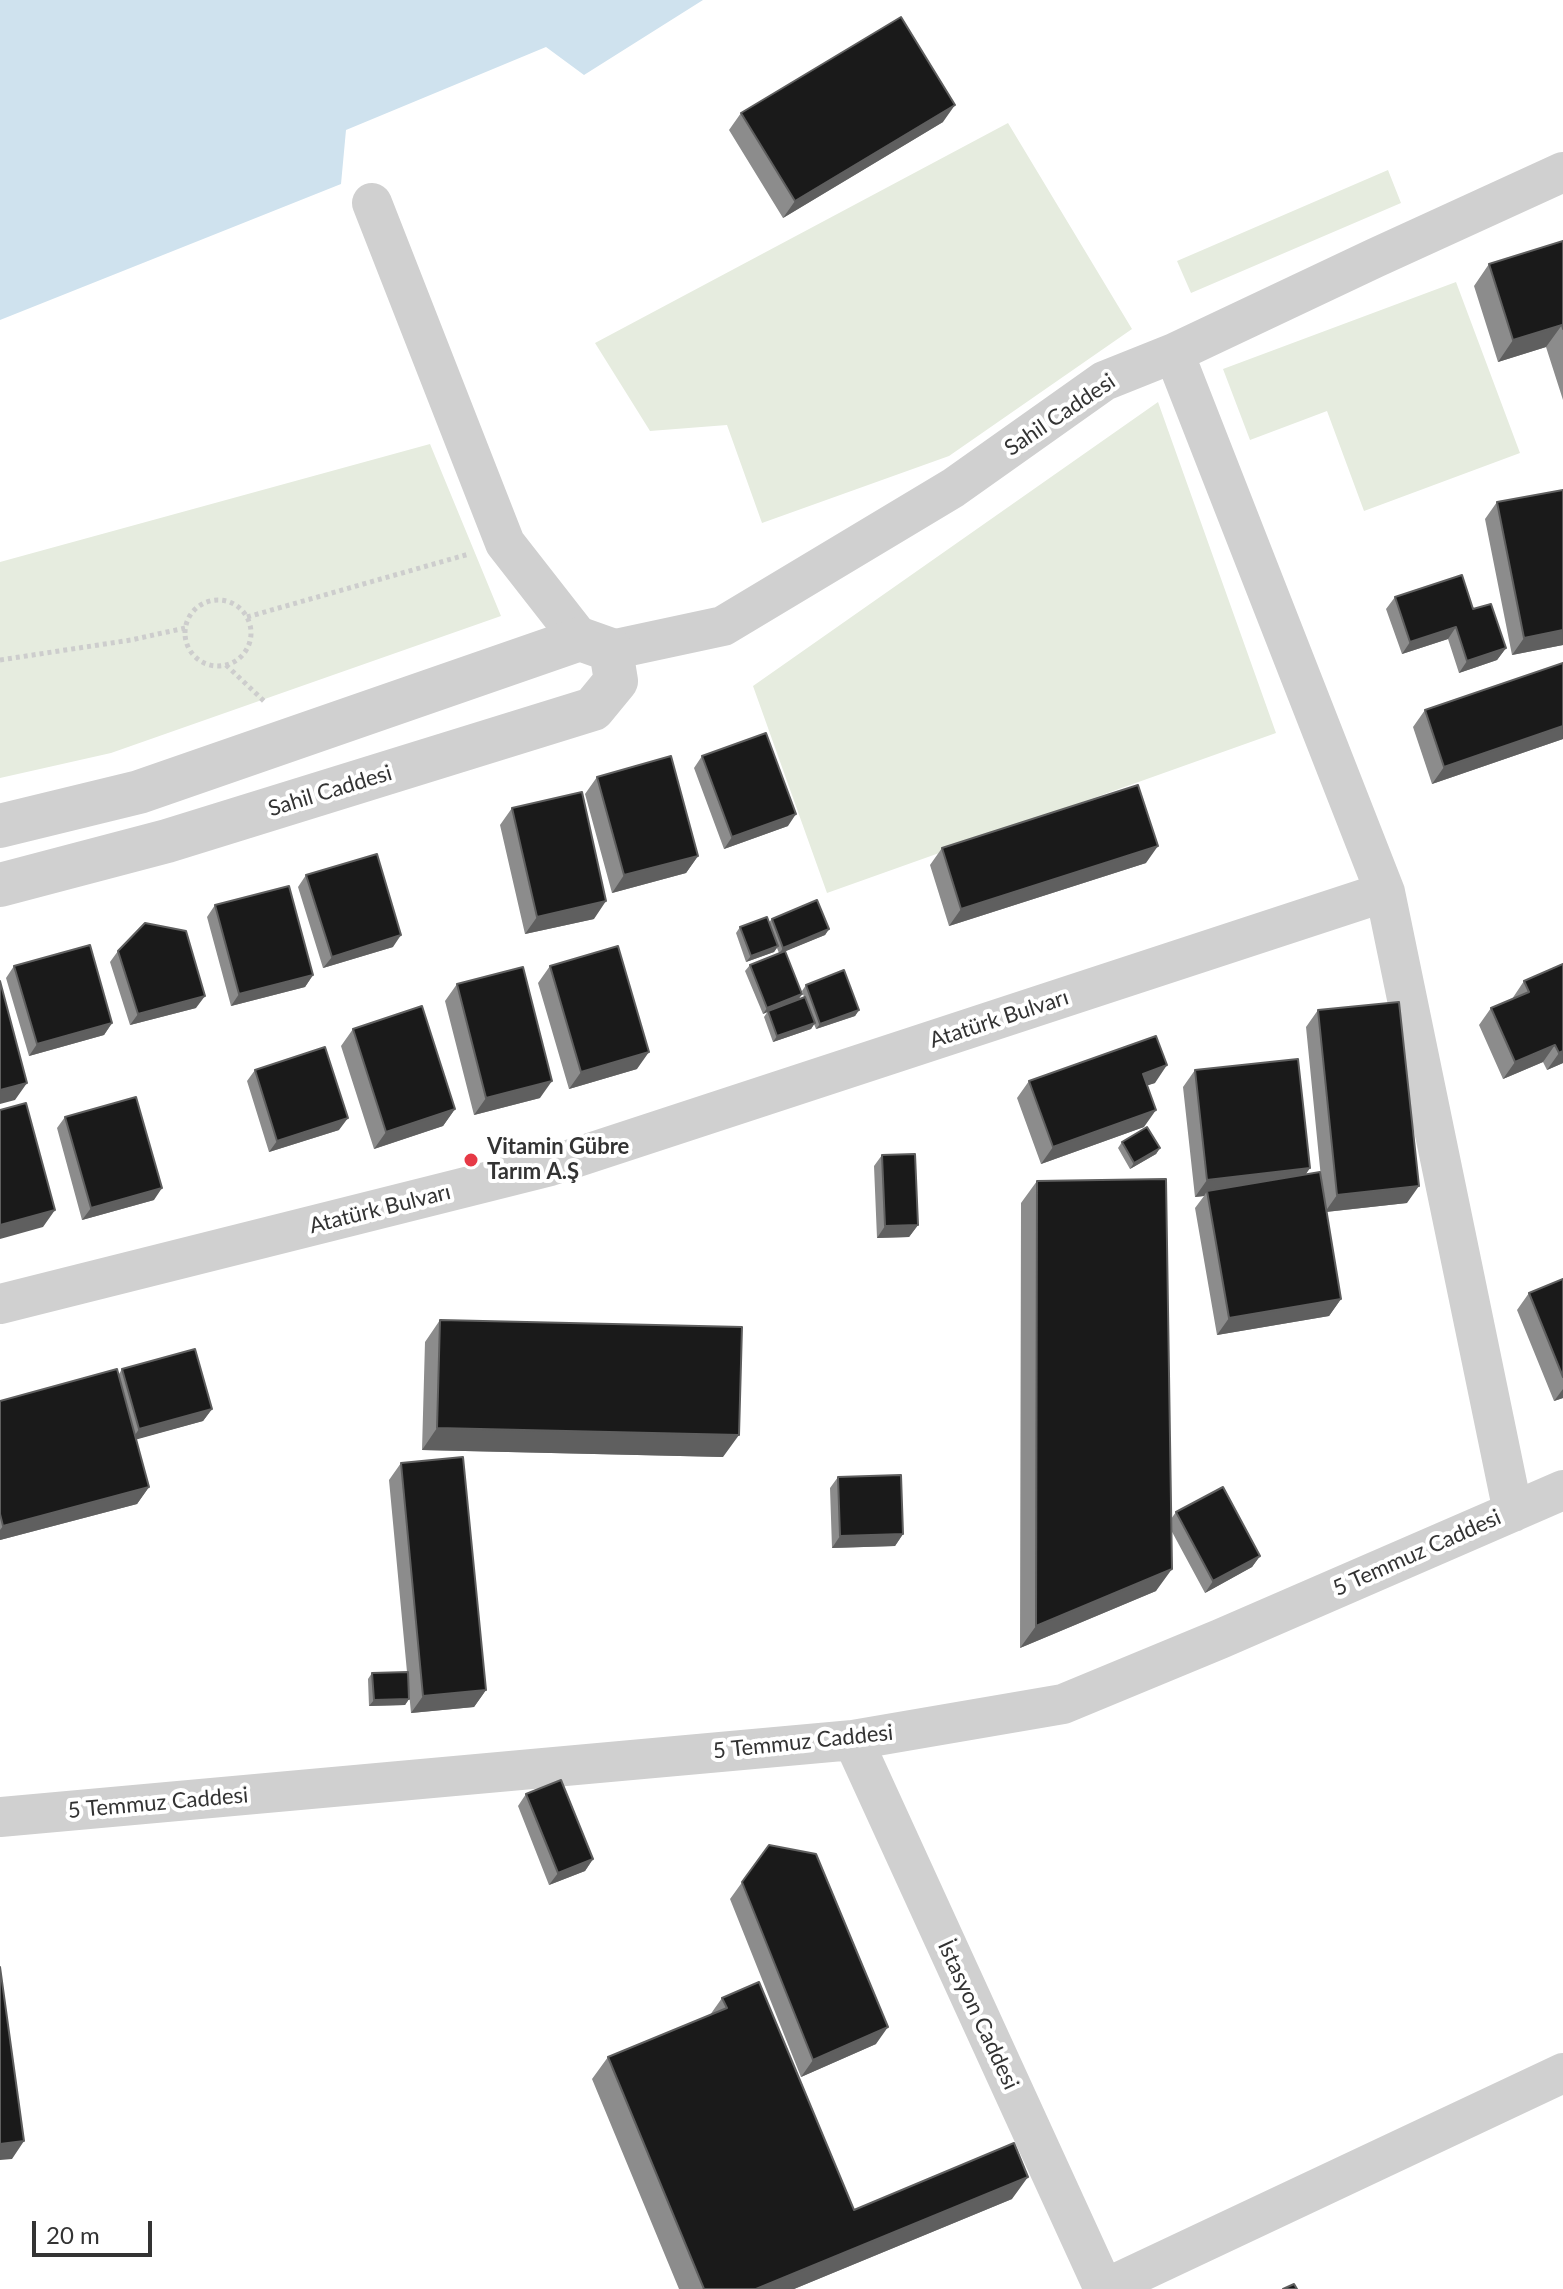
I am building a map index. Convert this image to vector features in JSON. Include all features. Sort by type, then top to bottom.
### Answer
[{"type":"street","name":"Sahil Caddesi","points":[[0,826],[139,792],[596,645],[723,626],[953,488],[1104,381],[1174,353],[1563,172]]},
{"type":"street","points":[[372,203],[505,543],[596,645]]},
{"type":"street","points":[[1174,353],[1385,892],[1513,1512]]},
{"type":"street","name":"Sahil Caddesi","points":[[0,885],[167,841],[593,709],[616,681],[596,645]]},
{"type":"street","name":"Atatürk Bulvarı","points":[[0,1304],[550,1166],[1385,892]]},
{"type":"street","name":"5 Temmuz Caddesi","points":[[0,1817],[853,1740],[1063,1704],[1563,1490]]},
{"type":"street","name":"İstasyon Caddesi","points":[[853,1740],[1104,2289]]},
{"type":"street","points":[[1104,2289],[1563,2073]]},
{"type":"path","points":[[247,617],[505,543]]},
{"type":"path","points":[[217,599],[229,600],[239,606],[247,617],[252,635],[244,654],[226,665],[215,666],[195,658],[185,639],[185,628],[188,617],[196,608],[217,599]]},
{"type":"path","points":[[0,660],[131,640],[185,628]]},
{"type":"shaded area","points":[[1008,123],[1132,329],[949,456],[762,523],[727,425],[650,431],[595,343]]},
{"type":"shaded area","points":[[1388,170],[1401,203],[1191,293],[1177,261]]},
{"type":"shaded area","points":[[1456,282],[1520,453],[1364,511],[1327,411],[1250,440],[1223,369]]},
{"type":"shaded area","points":[[1158,402],[1276,733],[827,893],[753,686]]},
{"type":"shaded area","points":[[430,444],[501,616],[111,753],[0,778],[0,562]]},
{"type":"water","points":[[0,0],[703,0],[584,75],[546,47],[346,130],[341,184],[0,320]]},
{"type":"building","points":[[901,17],[955,105],[795,201],[741,113]]},
{"type":"building","points":[[1563,241],[1563,329],[1562,325],[1513,340],[1489,264]]},
{"type":"building","points":[[1563,490],[1563,630],[1524,638],[1497,502]]},
{"type":"building","points":[[1462,575],[1473,609],[1491,604],[1506,648],[1467,661],[1456,627],[1410,642],[1395,597]]},
{"type":"building","points":[[1563,663],[1563,726],[1444,767],[1425,710]]},
{"type":"building","points":[[766,733],[796,814],[732,837],[702,756]]},
{"type":"building","points":[[671,756],[698,856],[624,875],[597,777]]},
{"type":"building","points":[[1138,785],[1158,846],[961,909],[942,848]]},
{"type":"building","points":[[582,792],[606,901],[537,917],[512,808]]},
{"type":"building","points":[[377,854],[401,935],[332,957],[306,875]]},
{"type":"building","points":[[289,886],[313,975],[239,994],[215,905]]},
{"type":"building","points":[[817,900],[829,929],[783,948],[772,919]]},
{"type":"building","points":[[767,917],[778,946],[751,956],[740,927]]},
{"type":"building","points":[[145,923],[186,931],[205,996],[138,1014],[118,951]]},
{"type":"building","points":[[90,945],[112,1023],[37,1044],[14,966]]},
{"type":"building","points":[[618,946],[649,1052],[581,1072],[550,966]]},
{"type":"building","points":[[785,951],[802,994],[767,1008],[750,965]]},
{"type":"building","points":[[1563,964],[1563,1051],[1559,1053],[1555,1045],[1515,1062],[1491,1008],[1529,992],[1524,981]]},
{"type":"building","points":[[523,967],[552,1081],[486,1098],[457,984]]},
{"type":"building","points":[[844,970],[859,1010],[820,1024],[806,985]]},
{"type":"building","points":[[0,981],[27,1083],[0,1090]]},
{"type":"building","points":[[805,997],[815,1023],[777,1036],[768,1011]]},
{"type":"building","points":[[1399,1002],[1419,1186],[1337,1195],[1318,1010]]},
{"type":"building","points":[[422,1006],[455,1109],[386,1132],[353,1029]]},
{"type":"building","points":[[1156,1036],[1167,1065],[1143,1074],[1156,1110],[1053,1147],[1029,1081]]},
{"type":"building","points":[[325,1047],[348,1118],[277,1141],[255,1070]]},
{"type":"building","points":[[1298,1059],[1310,1168],[1207,1180],[1195,1070]]},
{"type":"building","points":[[136,1097],[162,1188],[91,1208],[65,1117]]},
{"type":"building","points":[[26,1103],[55,1210],[0,1225],[0,1110]]},
{"type":"building","points":[[1147,1127],[1160,1148],[1134,1163],[1122,1142]]},
{"type":"building","points":[[915,1154],[918,1225],[885,1226],[882,1155]]},
{"type":"building","points":[[1320,1172],[1341,1299],[1229,1318],[1207,1191]]},
{"type":"building","points":[[1166,1179],[1172,1569],[1036,1626],[1037,1181]]},
{"type":"building","points":[[1563,1279],[1563,1377],[1529,1293]]},
{"type":"building","points":[[440,1320],[742,1327],[739,1435],[437,1428]]},
{"type":"building","points":[[195,1349],[212,1409],[139,1429],[122,1369]]},
{"type":"building","points":[[117,1369],[149,1487],[3,1526],[0,1514],[0,1401]]},
{"type":"building","points":[[463,1457],[486,1690],[423,1696],[401,1463]]},
{"type":"building","points":[[901,1475],[903,1534],[840,1536],[838,1477]]},
{"type":"building","points":[[1223,1487],[1260,1556],[1213,1581],[1176,1512]]},
{"type":"building","points":[[408,1672],[409,1699],[374,1700],[372,1673]]},
{"type":"building","points":[[561,1780],[593,1859],[558,1873],[526,1794]]},
{"type":"building","points":[[769,1845],[816,1854],[888,2027],[813,2060],[742,1882]]},
{"type":"building","points":[[0,1967],[24,2141],[0,2144]]},
{"type":"building","points":[[759,1982],[854,2210],[1014,2143],[1028,2177],[756,2289],[704,2289],[608,2057],[727,2008],[722,1998]]},
{"type":"place","name":"Vitamin Gübre Tarım A.Ş","points":[[471,1160]]}]
